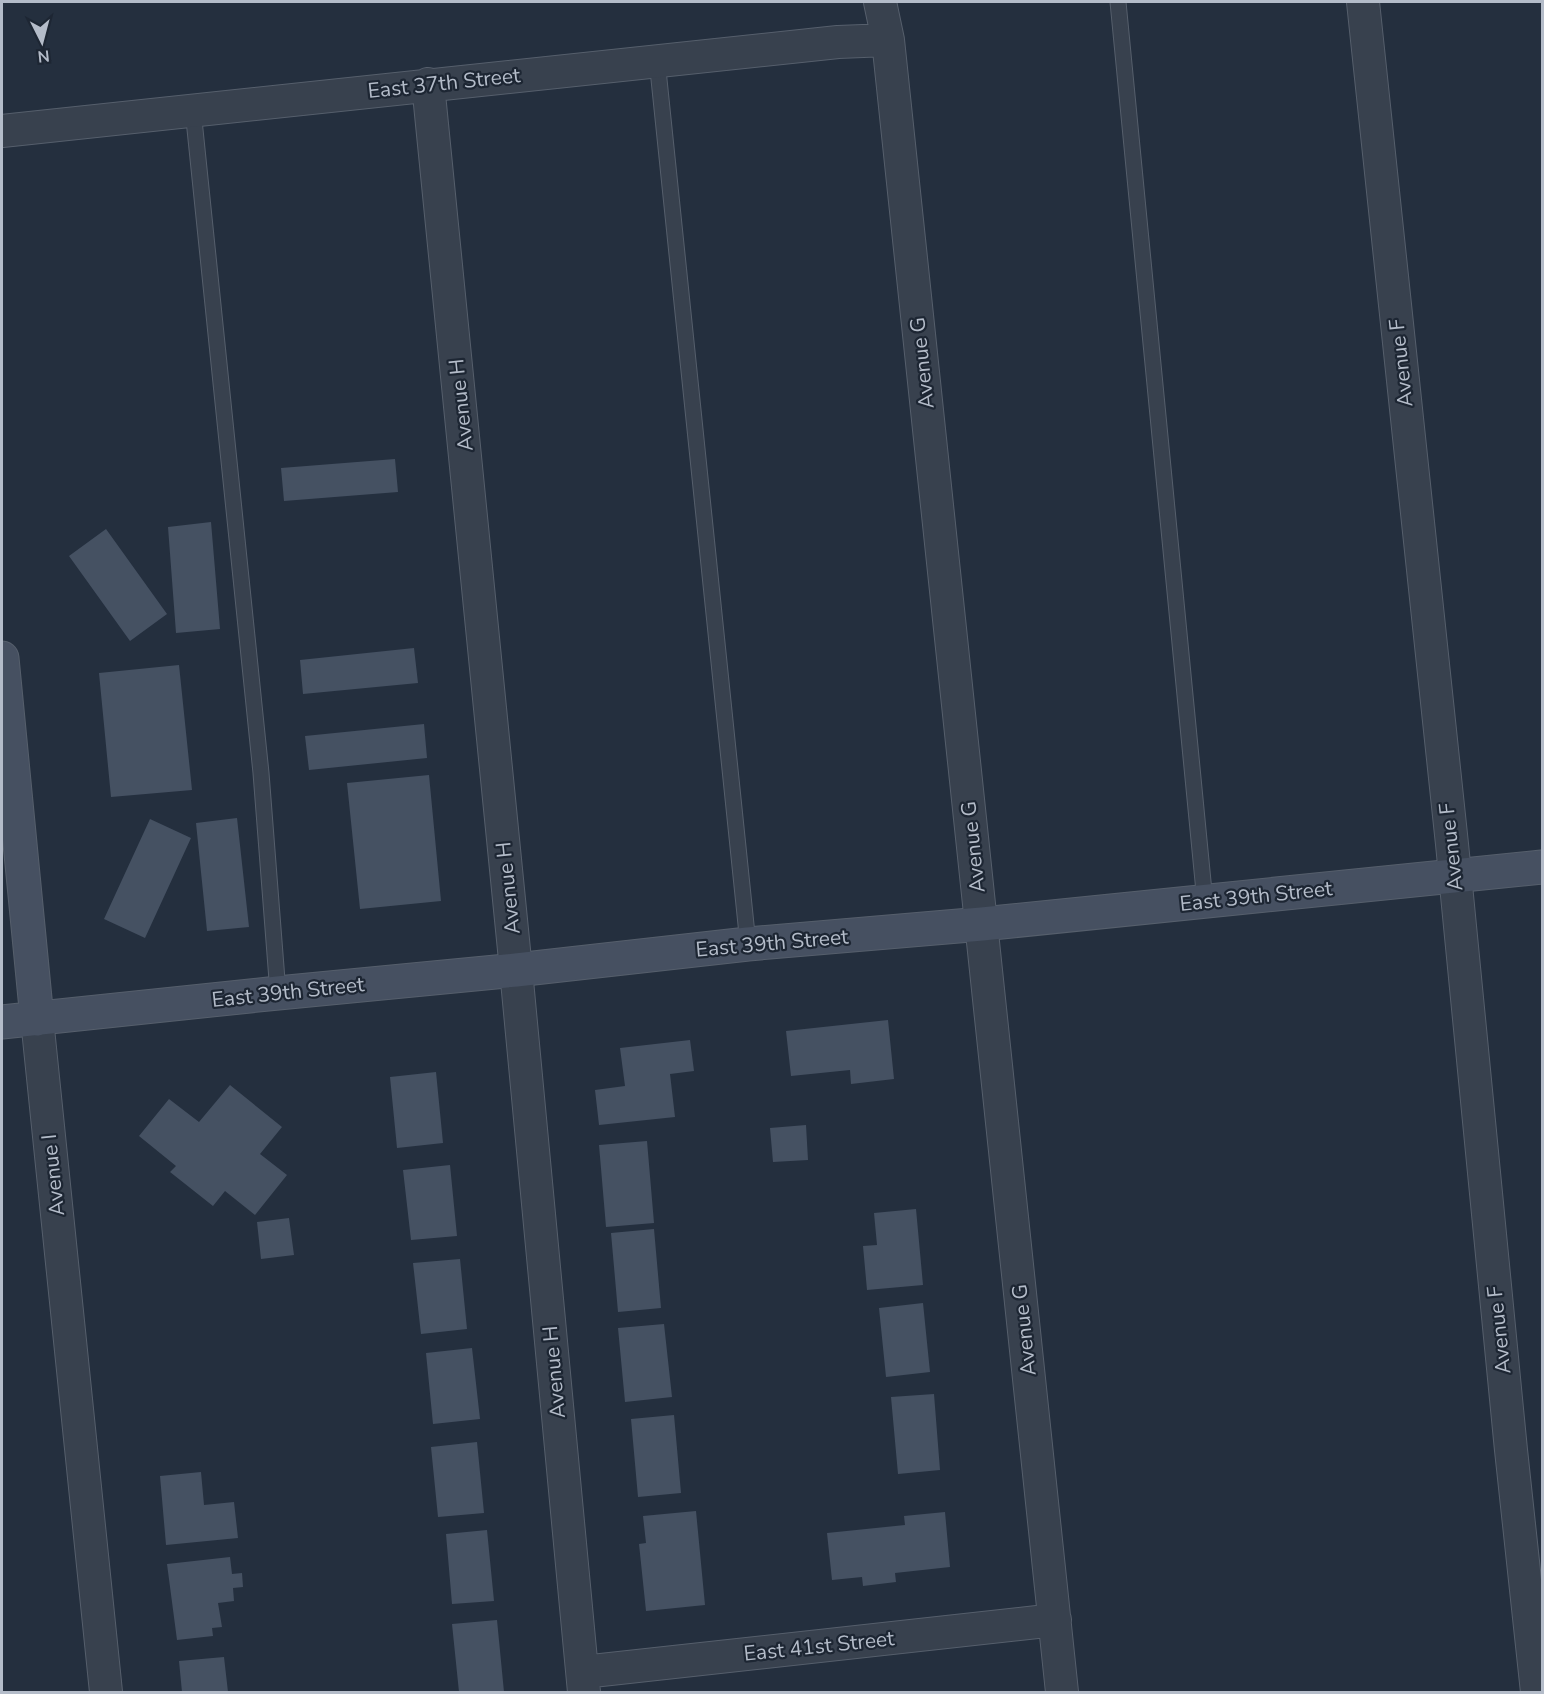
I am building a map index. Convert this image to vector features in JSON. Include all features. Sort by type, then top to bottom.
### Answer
[{"type":"main road","name":"Avenue I","points":[[2,658],[37,1019]]},
{"type":"main road","name":"East 39th Street","points":[[2,1022],[748,945],[982,924],[1542,867]]},
{"type":"street","name":"Avenue G","points":[[880,2],[888,40],[1062,1692]]},
{"type":"street","name":"Avenue F","points":[[1363,2],[1537,1692]]},
{"type":"street","name":"East 37th Street","points":[[2,131],[657,60],[838,42],[888,40]]},
{"type":"street","name":"Avenue H","points":[[428,84],[516,970],[583,1682]]},
{"type":"street","name":"Avenue I","points":[[37,1019],[106,1692]]},
{"type":"street","name":"East 41st Street","points":[[583,1682],[1055,1620]]},
{"type":"lane","points":[[1118,2],[1205,902]]},
{"type":"lane","points":[[657,60],[748,945]]},
{"type":"lane","points":[[193,110],[261,773],[278,993]]},
{"type":"building","points":[[395,459],[398,492],[284,501],[281,468]]},
{"type":"building","points":[[211,522],[220,629],[176,633],[168,527]]},
{"type":"building","points":[[106,529],[167,614],[130,641],[69,556]]},
{"type":"building","points":[[414,648],[418,683],[303,694],[300,660]]},
{"type":"building","points":[[179,665],[192,790],[111,797],[99,673]]},
{"type":"building","points":[[424,724],[427,758],[309,770],[305,736]]},
{"type":"building","points":[[429,775],[441,901],[360,909],[347,783]]},
{"type":"building","points":[[237,818],[249,927],[207,931],[196,823]]},
{"type":"building","points":[[150,819],[191,838],[145,938],[104,919]]},
{"type":"building","points":[[888,1020],[894,1079],[851,1084],[850,1070],[791,1076],[786,1031]]},
{"type":"building","points":[[690,1040],[694,1071],[670,1074],[675,1117],[599,1125],[595,1090],[625,1086],[620,1048]]},
{"type":"building","points":[[436,1072],[443,1143],[397,1148],[390,1077]]},
{"type":"building","points":[[230,1085],[282,1127],[260,1154],[287,1175],[255,1215],[225,1191],[213,1206],[170,1172],[176,1166],[139,1136],[169,1099],[199,1122]]},
{"type":"building","points":[[806,1125],[808,1160],[773,1162],[770,1128]]},
{"type":"building","points":[[647,1141],[654,1223],[606,1227],[599,1145]]},
{"type":"building","points":[[450,1165],[457,1236],[411,1240],[403,1170]]},
{"type":"building","points":[[916,1209],[923,1285],[867,1290],[863,1246],[877,1245],[874,1213]]},
{"type":"building","points":[[289,1218],[294,1255],[261,1259],[257,1222]]},
{"type":"building","points":[[654,1229],[661,1308],[618,1312],[611,1233]]},
{"type":"building","points":[[460,1259],[467,1329],[421,1334],[413,1263]]},
{"type":"building","points":[[923,1303],[930,1372],[886,1377],[879,1308]]},
{"type":"building","points":[[664,1324],[672,1397],[625,1402],[618,1328]]},
{"type":"building","points":[[472,1348],[480,1419],[433,1424],[426,1353]]},
{"type":"building","points":[[934,1394],[940,1470],[898,1474],[891,1397]]},
{"type":"building","points":[[674,1415],[681,1493],[638,1497],[631,1419]]},
{"type":"building","points":[[477,1442],[484,1513],[438,1517],[431,1447]]},
{"type":"building","points":[[201,1472],[204,1505],[234,1502],[238,1538],[166,1545],[160,1476]]},
{"type":"building","points":[[696,1511],[705,1605],[646,1611],[639,1544],[646,1543],[643,1516]]},
{"type":"building","points":[[945,1512],[950,1567],[895,1573],[896,1582],[863,1586],[862,1577],[832,1580],[827,1533],[905,1525],[904,1516]]},
{"type":"building","points":[[487,1530],[494,1601],[452,1604],[446,1534]]},
{"type":"building","points":[[230,1557],[232,1574],[242,1573],[243,1587],[233,1588],[234,1601],[218,1603],[222,1627],[212,1628],[213,1636],[177,1640],[167,1564]]},
{"type":"building","points":[[497,1620],[504,1692],[459,1692],[452,1624]]},
{"type":"building","points":[[224,1657],[228,1692],[182,1692],[179,1661]]}]
